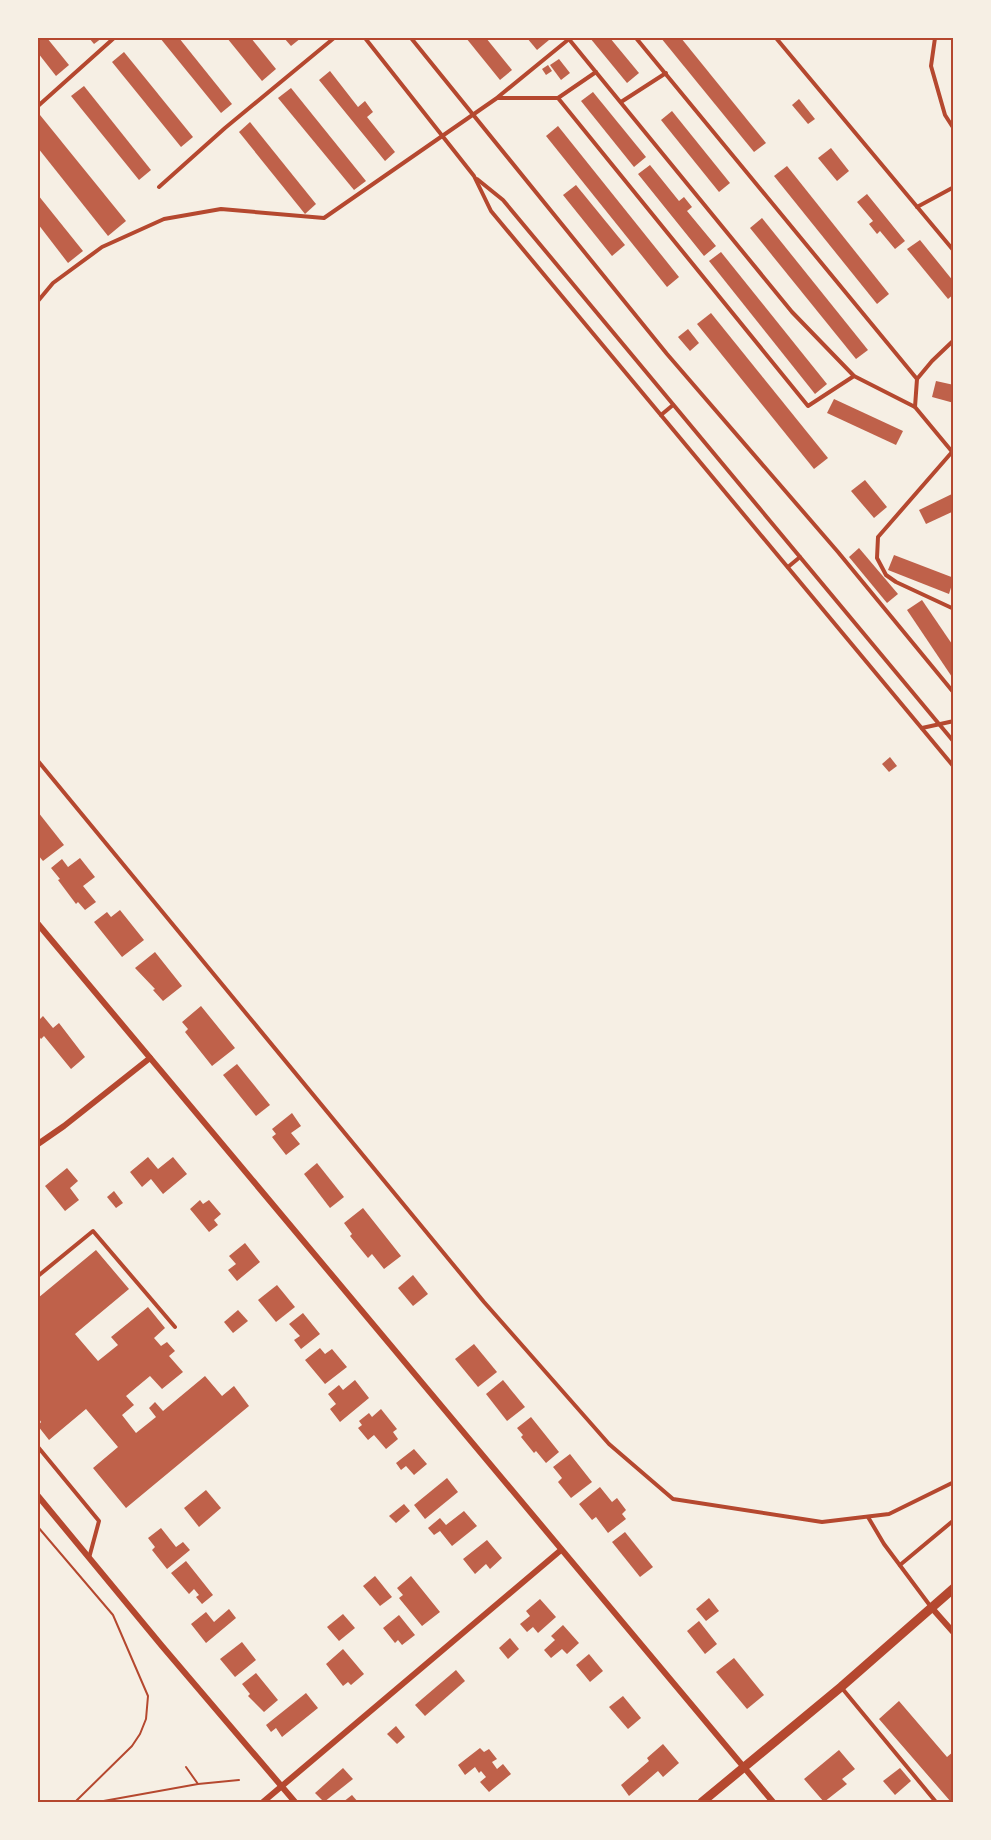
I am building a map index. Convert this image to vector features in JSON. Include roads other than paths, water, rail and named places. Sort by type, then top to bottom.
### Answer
[{"type":"street","points":[[38,924],[773,1803]]},
{"type":"street","points":[[38,1144],[150,1058]]},
{"type":"street","points":[[38,1496],[295,1803]]},
{"type":"street","points":[[263,1803],[561,1550]]},
{"type":"street","points":[[702,1803],[841,1687],[954,1588]]},
{"type":"street","points":[[931,1607],[954,1633]]},
{"type":"lane","points":[[38,106],[114,38]]},
{"type":"lane","points":[[159,187],[225,128],[334,38]]},
{"type":"lane","points":[[365,38],[474,176],[491,211],[954,766]]},
{"type":"lane","points":[[411,38],[667,354],[838,552],[954,693]]},
{"type":"lane","points":[[38,301],[53,284],[102,247],[164,219],[221,209],[324,218],[497,98],[569,38],[792,312],[854,376],[915,407],[953,453],[878,537],[877,558],[886,575],[896,582],[954,609]]},
{"type":"lane","points":[[636,38],[917,379]]},
{"type":"lane","points":[[776,38],[954,251]]},
{"type":"lane","points":[[935,38],[930,66],[945,115],[954,129]]},
{"type":"lane","points":[[497,98],[558,98],[596,72]]},
{"type":"lane","points":[[621,102],[666,73]]},
{"type":"lane","points":[[558,98],[808,406],[854,376]]},
{"type":"lane","points":[[474,176],[503,200],[954,742]]},
{"type":"lane","points":[[917,207],[954,187]]},
{"type":"lane","points":[[915,407],[917,379],[954,340]]},
{"type":"lane","points":[[662,415],[673,405]]},
{"type":"lane","points":[[788,567],[800,557]]},
{"type":"lane","points":[[922,728],[954,721]]},
{"type":"lane","points":[[38,761],[484,1302],[609,1444],[673,1499],[822,1522],[889,1514],[954,1482]]},
{"type":"lane","points":[[38,1276],[93,1231],[175,1327]]},
{"type":"lane","points":[[38,1447],[99,1521],[89,1558]]},
{"type":"lane","points":[[868,1517],[931,1607]]},
{"type":"lane","points":[[900,1565],[954,1520]]},
{"type":"lane","points":[[841,1687],[936,1803]]}]
